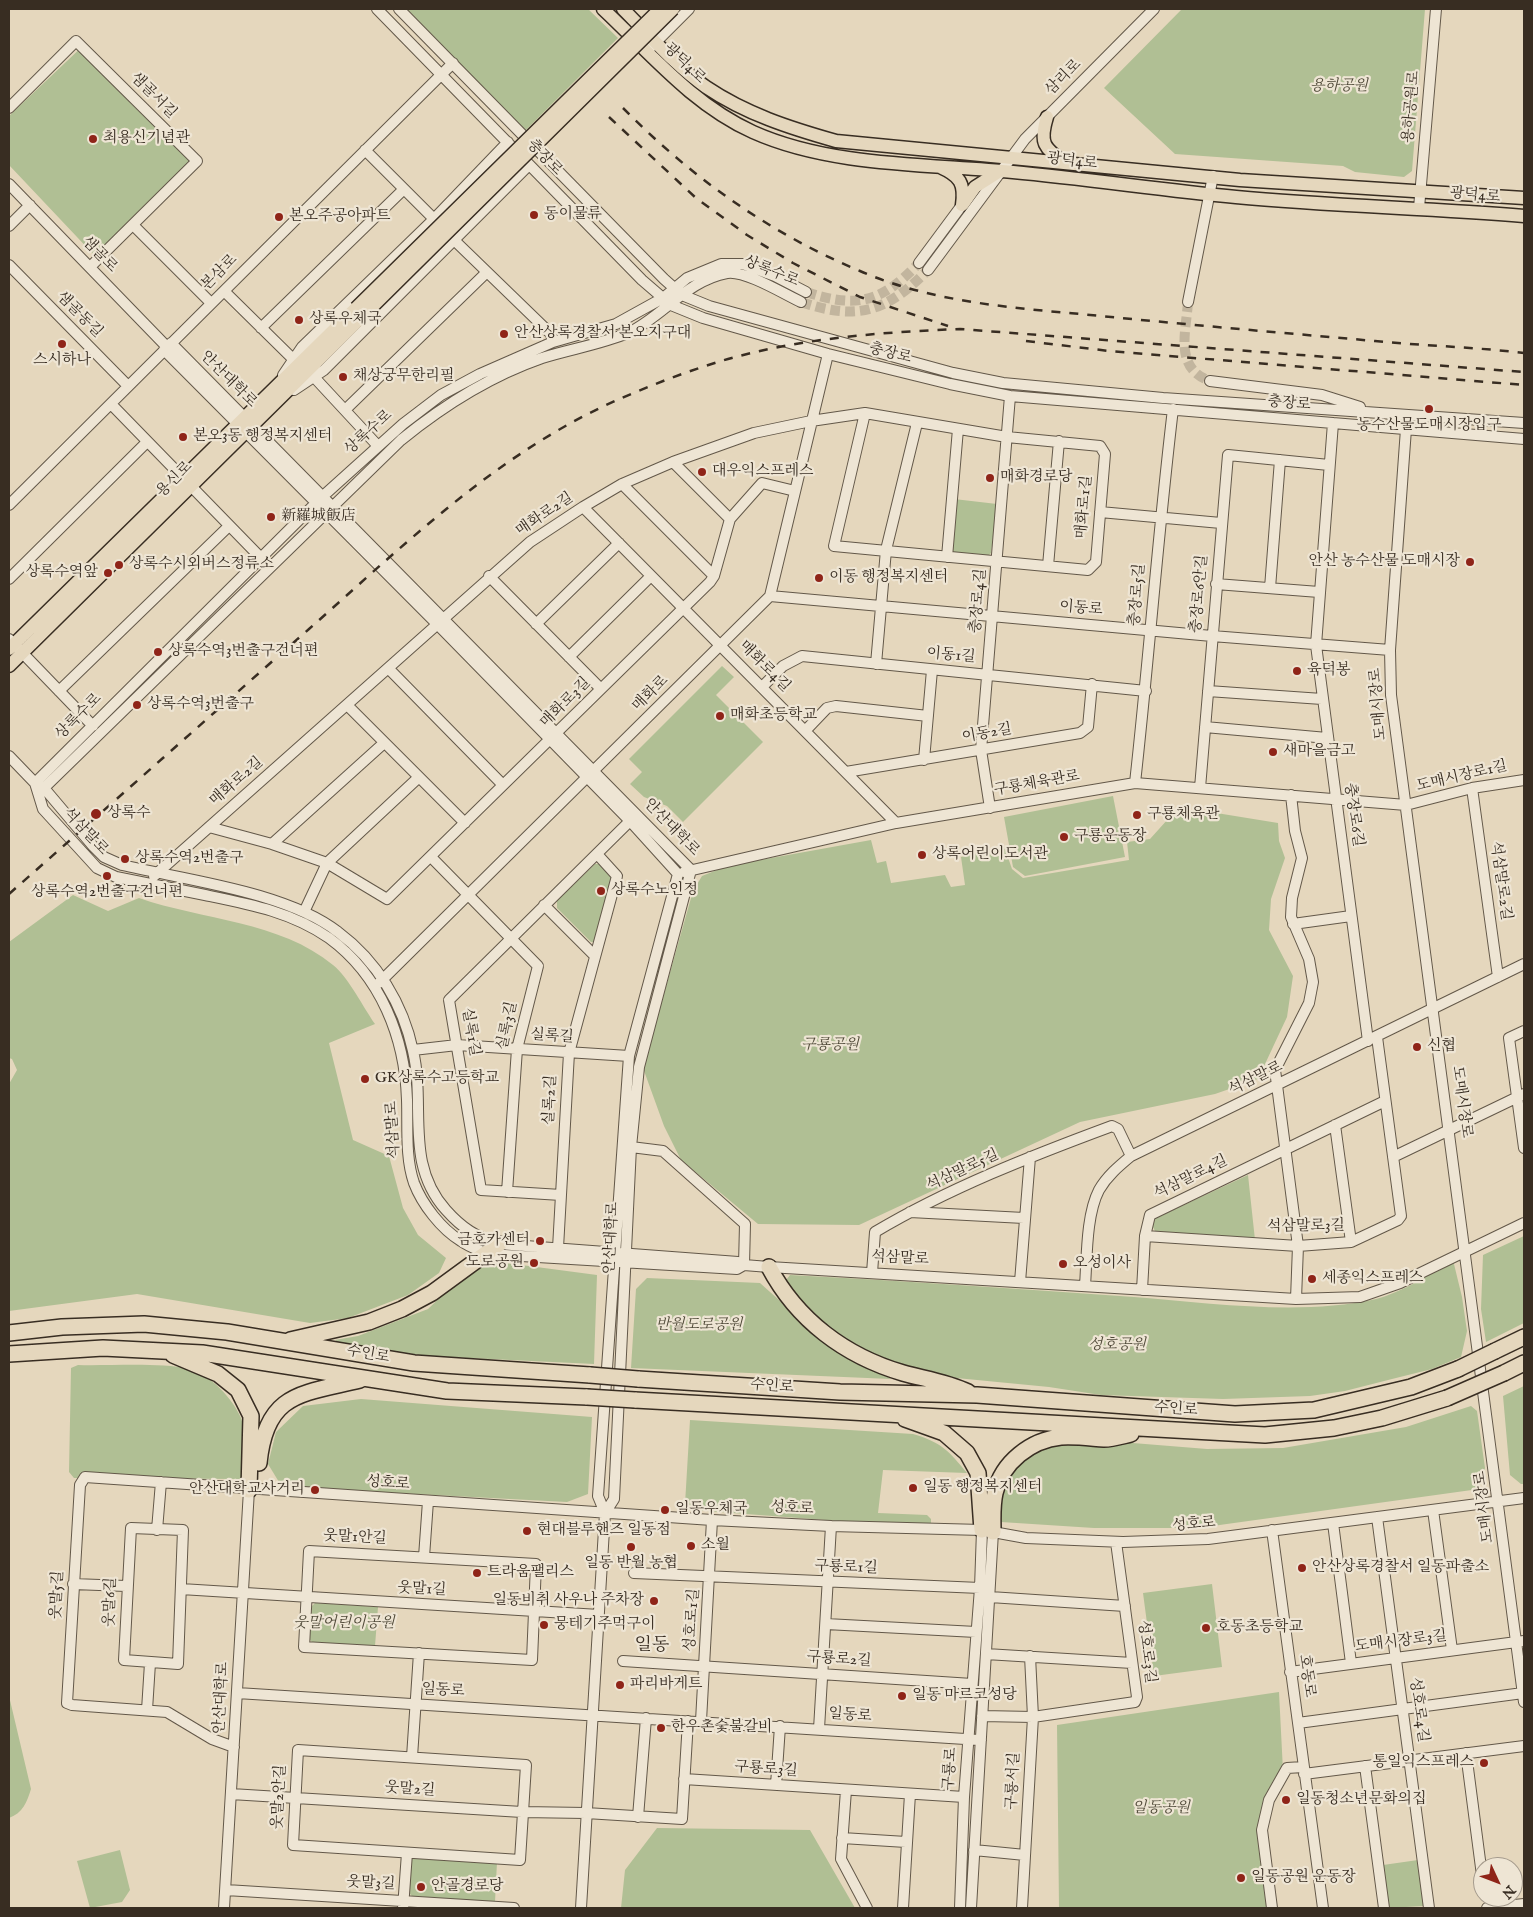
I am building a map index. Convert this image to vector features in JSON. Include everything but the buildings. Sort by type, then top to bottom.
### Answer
[{"type":"highway","points":[[286,1341],[370,1322],[402,1309],[432,1293],[494,1249]]},
{"type":"highway","points":[[769,1267],[779,1285],[797,1309],[842,1348],[902,1373],[946,1382],[977,1395]]},
{"type":"highway","name":"수인로","points":[[9,1333],[62,1327],[144,1324],[227,1332],[414,1363],[840,1392],[977,1395],[1235,1414],[1314,1410],[1411,1387],[1458,1369],[1524,1337]]},
{"type":"highway","name":"수인로","points":[[9,1354],[104,1348],[202,1353],[446,1391],[892,1413],[1265,1436],[1334,1428],[1382,1418],[1447,1398],[1504,1374],[1524,1363]]},
{"type":"highway","points":[[163,1351],[218,1374],[238,1390],[251,1416],[249,1490]]},
{"type":"highway","points":[[249,1490],[258,1474],[260,1448],[268,1424],[282,1404],[298,1395],[367,1378]]},
{"type":"highway","points":[[892,1413],[944,1433],[967,1453],[978,1473],[988,1531]]},
{"type":"highway","points":[[988,1531],[1000,1478],[1011,1463],[1030,1446],[1059,1438],[1106,1439],[1141,1432],[1168,1430]]},
{"type":"main road","points":[[604,9],[633,28]]},
{"type":"main road","points":[[623,9],[633,28]]},
{"type":"main road","points":[[360,311],[660,9]]},
{"type":"main road","points":[[360,311],[673,9]]},
{"type":"main road","name":"광덕4로","points":[[633,28],[656,42],[705,87],[744,109],[786,127],[836,141],[1213,176],[1524,198]]},
{"type":"main road","name":"광덕4로","points":[[633,28],[647,51],[688,92],[720,115],[755,133],[797,148],[843,157],[1000,170],[1209,194],[1524,216]]},
{"type":"main road","points":[[1047,117],[1042,133],[1044,143],[1049,152],[1065,163]]},
{"type":"main road","points":[[935,165],[949,171],[961,182],[964,190],[962,205]]},
{"type":"main road","points":[[962,205],[975,187],[1000,170]]},
{"type":"main road","name":"용신로","points":[[9,666],[13,647],[187,483],[360,311]]},
{"type":"street","name":"충장로","points":[[377,9],[642,280],[667,301],[702,318],[828,354],[950,384],[1010,396],[1524,439]]},
{"type":"street","name":"충장로","points":[[399,9],[678,292],[710,306],[925,365],[1003,383],[1162,398],[1524,423]]},
{"type":"street","points":[[633,28],[651,9]]},
{"type":"street","points":[[647,51],[689,9]]},
{"type":"street","name":"삼리로","points":[[1000,170],[1025,139],[1154,9]]},
{"type":"street","name":"용하공원로","points":[[1419,208],[1436,9]]},
{"type":"street","name":"샘골서길","points":[[9,107],[76,41],[197,161],[133,225]]},
{"type":"street","name":"본삼로","points":[[9,505],[453,63]]},
{"type":"street","points":[[279,393],[293,359],[434,219],[508,142]]},
{"type":"street","points":[[365,150],[434,219]]},
{"type":"street","points":[[279,393],[314,377],[324,370],[529,165]]},
{"type":"street","points":[[928,270],[987,192],[1000,170]]},
{"type":"street","points":[[1188,302],[1213,176]]},
{"type":"street","name":"샘골로","points":[[9,184],[168,347]]},
{"type":"street","points":[[261,328],[404,189]]},
{"type":"street","points":[[9,226],[30,205]]},
{"type":"street","points":[[919,262],[962,205]]},
{"type":"street","points":[[90,267],[133,225],[211,304]]},
{"type":"street","points":[[454,240],[551,334],[553,342]]},
{"type":"street","name":"상록수로","points":[[678,292],[687,278],[706,269],[721,264],[743,264],[775,276],[806,292]]},
{"type":"street","name":"샘골동길","points":[[9,265],[128,386]]},
{"type":"street","points":[[344,410],[487,272]]},
{"type":"street","name":"상록수로","points":[[39,786],[401,440],[436,412],[468,392],[540,359],[630,332],[678,292],[705,280],[729,273],[749,278],[801,302]]},
{"type":"street","points":[[224,290],[293,359]]},
{"type":"street","name":"상록수로","points":[[39,786],[93,726],[319,501],[378,446],[441,395],[480,374],[553,342],[616,324],[667,301]]},
{"type":"street","name":"안산대학로","points":[[168,347],[441,622],[553,738],[633,818],[690,870],[639,1067],[631,1147],[614,1499],[605,1512]]},
{"type":"street","points":[[770,596],[828,354]]},
{"type":"street","points":[[314,377],[378,446]]},
{"type":"street","points":[[1210,381],[1322,395],[1377,413]]},
{"type":"street","name":"충장로4길","points":[[990,808],[981,750],[1010,396]]},
{"type":"street","points":[[111,404],[261,558]]},
{"type":"street","name":"충장로5길","points":[[1136,783],[1146,691],[1160,517],[1173,409]]},
{"type":"street","name":"매화로1길","points":[[811,421],[865,413],[1007,437],[1100,446],[1105,454],[1096,562],[1088,570],[834,546],[865,413]]},
{"type":"street","name":"도매시장로","points":[[1407,415],[1390,650],[1392,695],[1499,1501],[1520,1641],[1524,1698]]},
{"type":"street","name":"매화로2길","points":[[147,883],[389,669],[489,576],[530,542],[583,506],[622,484],[672,462],[715,445],[754,433],[811,421]]},
{"type":"street","name":"충장로6길","points":[[1333,422],[1316,645],[1351,916],[1373,1039]]},
{"type":"street","points":[[876,664],[886,550],[917,423]]},
{"type":"street","points":[[947,556],[958,429]]},
{"type":"street","name":"매화로1길","points":[[1048,566],[1059,441]]},
{"type":"street","points":[[9,579],[146,442]]},
{"type":"street","name":"충장로6안길","points":[[1200,788],[1228,455],[1330,465]]},
{"type":"street","points":[[1270,588],[1280,460]]},
{"type":"street","points":[[672,462],[730,518]]},
{"type":"street","name":"매화로3길","points":[[209,827],[272,844],[327,863],[387,899],[553,738],[714,576],[730,518],[762,483],[795,491]]},
{"type":"street","points":[[622,484],[714,576]]},
{"type":"street","name":"매화로4길","points":[[583,506],[763,686],[896,823]]},
{"type":"street","points":[[1100,512],[1221,522]]},
{"type":"street","points":[[59,691],[229,526]]},
{"type":"street","points":[[536,624],[619,543]]},
{"type":"street","points":[[489,576],[601,689]]},
{"type":"street","points":[[568,657],[651,576]]},
{"type":"street","points":[[1216,584],[1319,592]]},
{"type":"street","name":"이동로","points":[[770,596],[1390,650]]},
{"type":"street","name":"매화로","points":[[375,987],[770,596]]},
{"type":"street","points":[[13,647],[93,726]]},
{"type":"street","name":"이동1길","points":[[763,686],[783,666],[802,656],[1146,691]]},
{"type":"street","points":[[389,669],[503,786]]},
{"type":"street","points":[[924,760],[932,670]]},
{"type":"street","name":"이동2길","points":[[846,772],[1080,732],[1088,727],[1092,684]]},
{"type":"street","points":[[1208,691],[1322,699]]},
{"type":"street","points":[[347,705],[465,823]]},
{"type":"street","points":[[805,730],[827,708],[836,706],[928,716]]},
{"type":"street","points":[[1205,727],[1327,738]]},
{"type":"street","points":[[272,844],[384,743]]},
{"type":"street","points":[[9,756],[39,786]]},
{"type":"street","points":[[304,912],[327,863],[418,778]]},
{"type":"street","name":"도매시장로1길","points":[[1406,805],[1472,788],[1524,780]]},
{"type":"street","name":"구룡체육관로","points":[[678,874],[896,823],[1136,783],[1406,805]]},
{"type":"street","name":"석삼말로","points":[[39,786],[104,857],[122,865],[268,898],[304,912],[338,931],[365,956],[384,978],[402,1012],[413,1050],[416,1071],[418,1144],[423,1171],[434,1196],[464,1229],[494,1249],[558,1248],[614,1256]]},
{"type":"street","name":"석삼말로","points":[[39,786],[43,809],[97,868],[116,877],[270,908],[301,922],[330,939],[356,963],[375,987],[388,1009],[402,1059],[407,1088],[409,1158],[414,1182],[425,1203],[440,1222],[460,1241],[494,1249],[738,1262],[744,1265],[769,1267],[1296,1299],[1360,1297],[1400,1283],[1524,1222]]},
{"type":"street","name":"석삼말로2길","points":[[1472,788],[1498,977]]},
{"type":"street","points":[[1291,795],[1295,831],[1302,858],[1292,898],[1293,924],[1309,959],[1313,982],[1310,1003],[1275,1070],[1298,1246],[1296,1299]]},
{"type":"street","name":"안산대학로","points":[[581,1908],[605,1512],[598,1496],[629,1056],[678,874],[633,818]]},
{"type":"street","name":"실록1길","points":[[561,1195],[481,1190],[449,1000],[633,818]]},
{"type":"street","name":"실록2길","points":[[558,1248],[569,1053],[618,876],[597,854]]},
{"type":"street","points":[[431,857],[511,937]]},
{"type":"street","points":[[544,905],[595,956]]},
{"type":"street","points":[[1293,924],[1351,916]]},
{"type":"street","name":"실록3길","points":[[507,1192],[517,1050],[538,966],[511,937]]},
{"type":"street","name":"석삼말로","points":[[1085,1286],[1091,1213],[1099,1191],[1114,1170],[1131,1156],[1524,964]]},
{"type":"street","points":[[1524,1031],[1509,1038],[1521,1096],[1524,1148]]},
{"type":"street","name":"석삼말로3길","points":[[1146,1236],[1298,1246],[1351,1242],[1398,1220],[1401,1216],[1393,1157],[1373,1039]]},
{"type":"street","name":"실록길","points":[[413,1050],[457,1045],[629,1056]]},
{"type":"street","points":[[1393,1157],[1521,1096]]},
{"type":"street","name":"석삼말로4길","points":[[1142,1290],[1146,1236],[1150,1214],[1385,1102]]},
{"type":"street","points":[[1336,1125],[1351,1242]]},
{"type":"street","name":"석삼말로5길","points":[[872,1273],[876,1232],[909,1212],[1030,1157],[1112,1126],[1118,1129],[1131,1156]]},
{"type":"street","points":[[631,1147],[663,1151],[745,1224],[744,1265]]},
{"type":"street","points":[[1020,1282],[1030,1157]]},
{"type":"street","name":"석삼말로5길","points":[[909,1212],[1024,1218]]},
{"type":"street","name":"웃말5길","points":[[234,1747],[212,1739],[167,1712],[72,1706],[66,1703],[80,1485],[85,1478],[161,1482],[249,1490]]},
{"type":"street","points":[[157,1530],[161,1482]]},
{"type":"street","name":"안산대학로","points":[[224,1908],[249,1490]]},
{"type":"street","name":"성호로","points":[[249,1490],[712,1520],[988,1531],[1026,1538],[1116,1542],[1187,1542],[1524,1498]]},
{"type":"street","points":[[424,1557],[428,1501]]},
{"type":"street","points":[[1433,1510],[1452,1650]]},
{"type":"street","name":"성호로4길","points":[[1377,1517],[1429,1908]]},
{"type":"street","name":"성호로1길","points":[[701,1722],[712,1520]]},
{"type":"street","points":[[1333,1522],[1351,1663]]},
{"type":"street","points":[[819,1729],[831,1526]]},
{"type":"street","name":"웃말6길","points":[[131,1528],[183,1530],[178,1664],[124,1660],[126,1586],[131,1528]]},
{"type":"street","name":"호동로","points":[[1272,1530],[1323,1908]]},
{"type":"street","name":"구룡로","points":[[960,1908],[964,1797],[972,1684],[980,1588],[988,1531]]},
{"type":"street","name":"구룡로","points":[[971,1908],[990,1597],[988,1531]]},
{"type":"street","name":"성호로3길","points":[[982,1716],[1033,1717],[1135,1702],[1137,1697],[1116,1542]]},
{"type":"street","name":"웃말1안길","points":[[310,1551],[424,1557],[536,1564],[532,1660],[304,1647],[310,1551]]},
{"type":"street","name":"성호로1길","points":[[634,1573],[710,1577]]},
{"type":"street","name":"구룡로1길","points":[[710,1577],[980,1588]]},
{"type":"street","points":[[73,1584],[126,1586]]},
{"type":"street","points":[[181,1589],[243,1594]]},
{"type":"street","name":"웃말1길","points":[[243,1594],[599,1616]]},
{"type":"street","points":[[990,1597],[1125,1606]]},
{"type":"street","points":[[826,1624],[976,1632]]},
{"type":"street","name":"도매시장로3길","points":[[1290,1672],[1520,1641]]},
{"type":"street","points":[[412,1757],[419,1653]]},
{"type":"street","points":[[986,1654],[1132,1663]]},
{"type":"street","name":"구룡서길","points":[[1022,1908],[1033,1717],[1030,1656]]},
{"type":"street","name":"성호로1길","points":[[623,1661],[705,1665]]},
{"type":"street","points":[[147,1710],[150,1663]]},
{"type":"street","name":"구룡로2길","points":[[705,1665],[822,1675],[972,1684]]},
{"type":"street","name":"일동로","points":[[237,1694],[780,1726],[981,1740]]},
{"type":"street","points":[[1298,1723],[1402,1709],[1524,1698]]},
{"type":"street","points":[[638,1817],[646,1718]]},
{"type":"street","points":[[684,1780],[688,1721]]},
{"type":"street","points":[[776,1785],[780,1726]]},
{"type":"street","points":[[1272,1908],[1262,1830],[1269,1800],[1287,1768],[1304,1770],[1365,1766],[1524,1746]]},
{"type":"street","name":"웃말2안길","points":[[298,1750],[412,1757],[526,1766],[520,1860],[292,1845],[298,1750]]},
{"type":"street","points":[[1466,1753],[1480,1857]]},
{"type":"street","points":[[1365,1766],[1384,1908]]},
{"type":"street","name":"웃말2길","points":[[232,1794],[682,1820],[684,1780]]},
{"type":"street","name":"구룡로3길","points":[[684,1780],[964,1797]]},
{"type":"street","points":[[846,1790],[841,1859],[867,1908]]},
{"type":"street","points":[[903,1908],[910,1794]]},
{"type":"street","points":[[842,1838],[906,1842]]},
{"type":"street","points":[[974,1850],[1025,1855]]},
{"type":"street","points":[[403,1905],[407,1852]]},
{"type":"street","name":"웃말3길","points":[[226,1890],[403,1905],[514,1908]]},
{"type":"street","points":[[1486,1908],[1524,1904]]},
{"type":"green space","points":[[407,9],[588,9],[618,38],[525,131]]},
{"type":"green space","name":"용하공원","points":[[1182,9],[1425,9],[1412,171],[1404,177],[1355,172],[1343,166],[1175,154],[1104,88]]},
{"type":"green space","points":[[86,43],[196,158],[94,255],[9,165],[9,116]]},
{"type":"green space","points":[[954,499],[997,504],[991,553],[988,556],[952,552]]},
{"type":"green space","points":[[722,666],[734,677],[716,695],[763,742],[683,822],[667,806],[644,797],[630,784],[642,772],[629,759]]},
{"type":"green space","name":"구룡운동장","points":[[1113,796],[1125,857],[1025,876],[1013,867],[1004,817]]},
{"type":"green space","name":"구룡공원","points":[[1198,810],[1278,823],[1279,841],[1285,858],[1271,899],[1269,930],[1293,976],[1287,1017],[1258,1079],[1215,1094],[1080,1122],[859,1225],[758,1224],[681,1160],[664,1126],[643,1068],[693,891],[702,876],[727,866],[871,840],[877,863],[886,861],[891,883],[945,875],[951,887],[965,885],[961,857],[1004,846],[1012,869],[1023,878],[1129,860],[1127,842],[1150,839],[1168,819]]},
{"type":"green space","points":[[595,864],[601,864],[612,876],[595,942],[591,942],[557,908],[557,901]]},
{"type":"green space","points":[[73,895],[108,911],[139,898],[265,930],[312,950],[339,971],[375,1024],[329,1043],[353,1140],[389,1156],[403,1208],[418,1235],[446,1258],[439,1273],[408,1295],[348,1318],[310,1323],[137,1294],[9,1311],[9,1084],[17,1070],[12,1059],[9,1058],[9,942]]},
{"type":"green space","points":[[1248,1175],[1255,1240],[1155,1231],[1152,1225],[1154,1219]]},
{"type":"green space","points":[[1524,1236],[1524,1323],[1486,1342],[1481,1309],[1483,1255]]},
{"type":"green space","name":"성호공원","points":[[1453,1260],[1462,1297],[1467,1331],[1461,1357],[1432,1369],[1345,1391],[1310,1396],[1223,1399],[1101,1395],[1049,1387],[946,1377],[868,1356],[846,1346],[783,1284],[790,1275],[1005,1288],[1255,1307],[1317,1307],[1347,1304],[1385,1296],[1416,1282]]},
{"type":"green space","points":[[491,1261],[597,1275],[594,1364],[427,1356],[341,1344],[335,1340],[358,1336],[428,1309],[470,1269]]},
{"type":"green space","name":"반월도로공원","points":[[647,1278],[760,1283],[827,1343],[891,1379],[631,1368],[636,1289]]},
{"type":"green space","points":[[78,1365],[177,1367],[189,1369],[205,1376],[227,1395],[241,1418],[244,1440],[241,1479],[74,1478],[69,1472],[71,1368]]},
{"type":"green space","points":[[1524,1386],[1524,1484],[1521,1484],[1510,1475],[1503,1396]]},
{"type":"green space","points":[[361,1399],[592,1417],[588,1494],[567,1502],[282,1487],[268,1464],[276,1432],[303,1406]]},
{"type":"green space","points":[[1471,1406],[1477,1411],[1485,1468],[1479,1489],[1198,1528],[1094,1528],[1001,1522],[994,1519],[1003,1479],[1038,1446],[1108,1441],[1207,1449],[1283,1448],[1406,1427]]},
{"type":"green space","points":[[690,1420],[913,1434],[931,1440],[944,1448],[967,1473],[883,1470],[878,1513],[927,1515],[931,1519],[931,1528],[693,1510],[685,1504]]},
{"type":"green space","points":[[1212,1584],[1222,1667],[1154,1676],[1143,1593]]},
{"type":"green space","name":"웃말어린이공원","points":[[315,1603],[378,1607],[375,1646],[312,1642],[309,1639],[312,1606]]},
{"type":"green space","name":"일동공원","points":[[1279,1692],[1283,1771],[1258,1831],[1270,1908],[1059,1908],[1057,1725]]},
{"type":"green space","points":[[9,1696],[31,1789],[26,1803],[21,1810],[9,1818]]},
{"type":"green space","points":[[657,1828],[810,1830],[855,1908],[621,1908],[625,1870]]},
{"type":"green space","points":[[120,1850],[130,1890],[122,1902],[90,1908],[77,1861]]},
{"type":"green space","points":[[414,1856],[497,1862],[495,1902],[412,1896],[409,1893],[411,1859]]},
{"type":"green space","points":[[1418,1860],[1424,1906],[1388,1908],[1383,1865]]},
{"type":"tunnel","points":[[806,292],[840,300],[855,301],[868,298],[881,294],[893,286],[919,263]]},
{"type":"tunnel","points":[[801,302],[839,311],[870,309],[884,304],[898,295],[928,270]]},
{"type":"tunnel","points":[[1188,302],[1185,337],[1187,358],[1191,368],[1210,381]]},
{"type":"railway","points":[[623,108],[704,180],[763,221],[826,256],[860,271],[918,291],[948,298],[1009,307],[1394,343],[1524,353]]},
{"type":"railway","points":[[609,117],[696,198],[747,235],[793,263],[860,297],[948,326]]},
{"type":"railway","points":[[9,894],[417,534],[492,474],[572,422],[629,395],[699,368],[756,352],[814,341],[873,334],[960,329],[1524,372]]},
{"type":"railway","points":[[1026,341],[1109,351],[1524,385]]},
{"type":"place","name":"최용신기념관","points":[[93,139]]},
{"type":"place","name":"동이물류","points":[[534,215]]},
{"type":"place","name":"본오주공아파트","points":[[279,217]]},
{"type":"place","name":"상록우체국","points":[[299,320]]},
{"type":"place","name":"안산상록경찰서 본오지구대","points":[[504,334]]},
{"type":"place","name":"스시하나","points":[[62,344]]},
{"type":"place","name":"채상궁무한리필","points":[[343,377]]},
{"type":"place","name":"농수산물도매시장입구","points":[[1429,409]]},
{"type":"place","name":"본오3동 행정복지센터","points":[[183,437]]},
{"type":"place","name":"대우익스프레스","points":[[702,472]]},
{"type":"place","name":"매화경로당","points":[[990,478]]},
{"type":"place","name":"新羅城飯店","points":[[271,517]]},
{"type":"place","name":"안산 농수산물 도매시장","points":[[1470,562]]},
{"type":"place","name":"상록수시외버스정류소","points":[[119,565]]},
{"type":"place","name":"상록수역앞","points":[[108,573]]},
{"type":"place","name":"이동 행정복지센터","points":[[819,578]]},
{"type":"place","name":"상록수역3번출구건너편","points":[[158,652]]},
{"type":"place","name":"육덕봉","points":[[1297,671]]},
{"type":"place","name":"상록수역3번출구","points":[[137,705]]},
{"type":"place","name":"매화초등학교","points":[[720,716]]},
{"type":"place","name":"새마을금고","points":[[1273,752]]},
{"type":"place","name":"상록수","points":[[96,814]]},
{"type":"place","name":"구룡체육관","points":[[1137,815]]},
{"type":"place","name":"구룡운동장","points":[[1064,837]]},
{"type":"place","name":"상록어린이도서관","points":[[922,855]]},
{"type":"place","name":"상록수역2번출구","points":[[125,859]]},
{"type":"place","name":"상록수역2번출구건너편","points":[[107,876]]},
{"type":"place","name":"상록수노인정","points":[[601,891]]},
{"type":"place","name":"신협","points":[[1417,1047]]},
{"type":"place","name":"GK상록수고등학교","points":[[365,1079]]},
{"type":"place","name":"금호카센터","points":[[540,1241]]},
{"type":"place","name":"도로공원","points":[[534,1263]]},
{"type":"place","name":"오성이사","points":[[1063,1264]]},
{"type":"place","name":"세종익스프레스","points":[[1312,1279]]},
{"type":"place","name":"일동 행정복지센터","points":[[913,1488]]},
{"type":"place","name":"안산대학교사거리","points":[[315,1490]]},
{"type":"place","name":"일동우체국","points":[[665,1510]]},
{"type":"place","name":"현대블루핸즈 일동점","points":[[527,1531]]},
{"type":"place","name":"소월","points":[[691,1546]]},
{"type":"place","name":"일동 반월 농협","points":[[631,1547]]},
{"type":"place","name":"안산상록경찰서 일동파출소","points":[[1302,1568]]},
{"type":"place","name":"트라움팰리스","points":[[477,1573]]},
{"type":"place","name":"일동비취 사우나 주차장","points":[[654,1601]]},
{"type":"place","name":"뭉테기주먹구이","points":[[544,1625]]},
{"type":"place","name":"호동초등학교","points":[[1206,1628]]},
{"type":"place","name":"파리바게트","points":[[620,1685]]},
{"type":"place","name":"일동 마르코성당","points":[[902,1696]]},
{"type":"place","name":"한우촌숯불갈비","points":[[661,1728]]},
{"type":"place","name":"통일익스프레스","points":[[1484,1763]]},
{"type":"place","name":"일동청소년문화의집","points":[[1286,1800]]},
{"type":"place","name":"일동공원 운동장","points":[[1241,1878]]},
{"type":"place","name":"안골경로당","points":[[421,1887]]},
{"type":"district","name":"일동","points":[[652,1646]]}]
